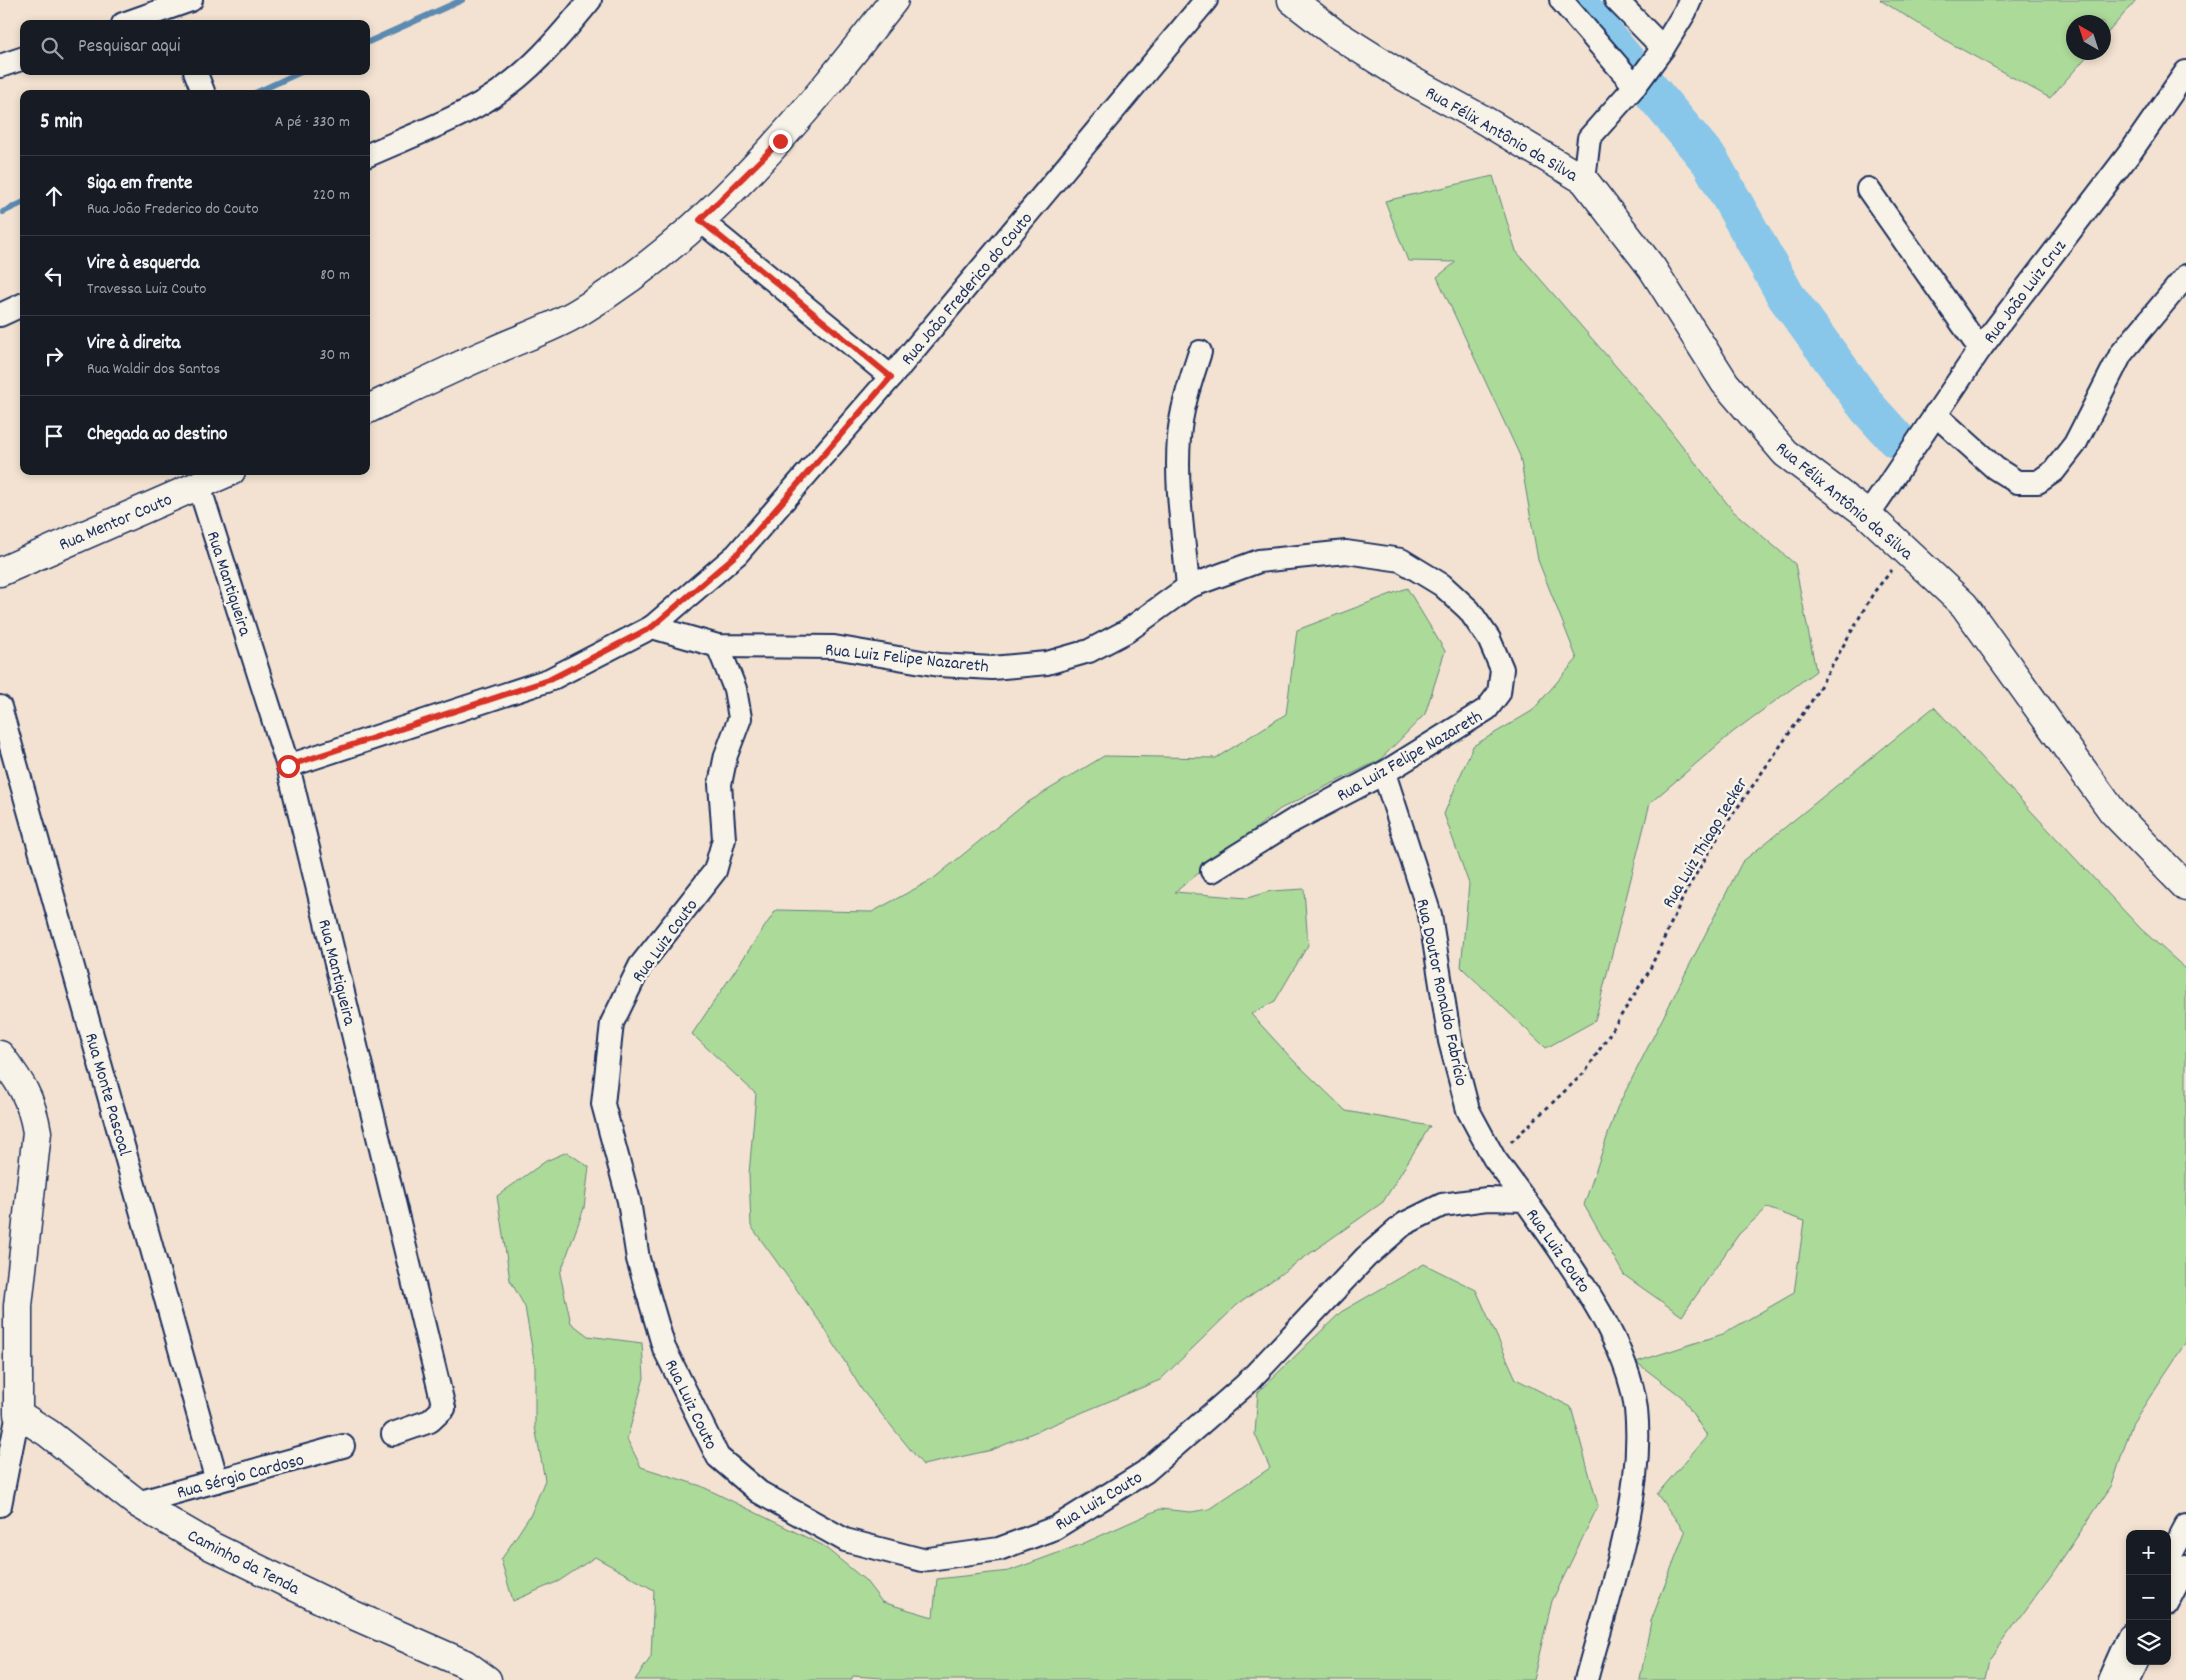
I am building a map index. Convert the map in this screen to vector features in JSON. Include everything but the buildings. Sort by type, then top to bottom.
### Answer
[{"type":"street","points":[[136,20],[170,10],[191,0]]},
{"type":"street","points":[[370,154],[485,100],[526,70],[564,32],[590,0]]},
{"type":"street","points":[[370,408],[577,314],[632,279],[672,248],[780,141],[894,0]]},
{"type":"street","name":"Rua João Frederico do Couto","points":[[288,766],[549,680],[652,627],[737,554],[891,377],[1206,0]]},
{"type":"street","name":"Rua Félix Antônio da Silva","points":[[1292,0],[1333,32],[1387,66],[1482,118],[1584,180],[1652,268],[1724,383],[1785,453],[1868,515],[1964,606],[2114,812],[2186,887]]},
{"type":"street","points":[[1561,0],[1635,86]]},
{"type":"street","points":[[1616,0],[1663,48]]},
{"type":"street","points":[[1584,180],[1590,138],[1635,86],[1663,48],[1685,12],[1690,0]]},
{"type":"street","points":[[0,66],[20,59]]},
{"type":"street","name":"Rua João Luiz Cruz","points":[[1868,515],[1980,349],[2132,150],[2186,72]]},
{"type":"street","points":[[197,75],[202,90]]},
{"type":"street","points":[[1868,189],[1980,349]]},
{"type":"street","points":[[700,220],[891,377]]},
{"type":"street","points":[[1935,414],[1995,468],[2017,482],[2038,482],[2054,471],[2076,444],[2121,354],[2186,276]]},
{"type":"street","points":[[0,315],[20,306]]},
{"type":"street","points":[[1188,587],[1178,477],[1179,437],[1187,392],[1200,352]]},
{"type":"street","name":"Rua Mentor Couto","points":[[0,572],[113,521],[222,475]]},
{"type":"street","name":"Rua Mantiqueira","points":[[199,486],[288,766],[444,1408],[430,1421],[392,1434]]},
{"type":"street","name":"Rua Luiz Felipe Nazareth","points":[[652,627],[718,646],[834,647],[940,665],[992,668],[1047,663],[1089,651],[1127,631],[1188,587],[1259,561],[1346,552],[1402,560],[1442,585],[1469,610],[1490,639],[1502,669],[1499,693],[1487,709],[1384,773],[1294,820],[1212,871]]},
{"type":"street","name":"Rua Luiz Couto","points":[[718,646],[734,689],[740,718],[726,755],[720,784],[724,839],[715,871],[640,966],[612,1022],[603,1104],[629,1201],[638,1259],[664,1348],[718,1457],[759,1492],[845,1540],[922,1560],[999,1550],[1055,1528],[1145,1472],[1245,1385],[1366,1257],[1404,1224],[1442,1205],[1487,1199],[1525,1200],[1591,1295],[1624,1364],[1636,1408],[1637,1454],[1626,1528],[1586,1680]]},
{"type":"street","name":"Rua Monte Pascoal","points":[[0,707],[217,1481]]},
{"type":"street","name":"Rua Doutor Ronaldo Fabrício","points":[[1384,773],[1430,914],[1450,1041],[1468,1110],[1494,1158],[1525,1200]]},
{"type":"street","points":[[0,1055],[19,1080],[32,1105],[37,1132],[18,1306],[18,1414],[0,1505]]},
{"type":"street","name":"Caminho da Tenda","points":[[18,1414],[48,1433],[136,1503],[229,1554],[351,1614],[466,1664],[487,1680]]},
{"type":"street","name":"Rua Sérgio Cardoso","points":[[136,1503],[343,1446]]},
{"type":"street","points":[[2171,1554],[2186,1526]]},
{"type":"street","points":[[2171,1596],[2186,1567]]},
{"type":"street","points":[[2110,1680],[2126,1643]]},
{"type":"street","points":[[2129,1680],[2136,1665]]},
{"type":"path","name":"Rua Luiz Thiago Iecker","points":[[1494,1158],[1586,1071],[1648,973],[1686,891],[1724,828],[1811,702],[1874,592],[1907,552]]},
{"type":"green space","points":[[1880,0],[2136,0],[2111,29],[2111,15],[2066,15],[2066,60],[2084,60],[2050,98],[1950,43]]},
{"type":"green space","points":[[1493,176],[1516,251],[1659,416],[1733,511],[1795,564],[1816,671],[1733,732],[1650,803],[1595,1021],[1546,1048],[1461,967],[1469,884],[1444,814],[1473,746],[1532,711],[1577,659],[1538,560],[1520,456],[1437,277],[1456,262],[1408,261],[1385,201]]},
{"type":"green space","points":[[1407,588],[1445,651],[1425,714],[1380,760],[1280,809],[1175,892],[1247,898],[1271,891],[1304,889],[1308,945],[1275,1001],[1251,1014],[1293,1060],[1346,1111],[1430,1126],[1383,1202],[1237,1305],[1160,1380],[992,1450],[923,1465],[862,1390],[823,1326],[751,1226],[749,1174],[756,1094],[692,1034],[776,910],[872,912],[933,879],[1025,804],[1104,756],[1216,758],[1286,714],[1297,630]]},
{"type":"green space","points":[[1934,707],[2141,929],[2186,969],[2186,1342],[2132,1424],[2112,1485],[2050,1577],[1990,1658],[1986,1680],[1640,1680],[1651,1621],[1685,1532],[1657,1494],[1707,1436],[1682,1397],[1636,1362],[1723,1334],[1794,1293],[1804,1221],[1767,1208],[1739,1234],[1682,1316],[1624,1275],[1584,1205],[1617,1108],[1742,862]]},
{"type":"green space","points":[[567,1152],[589,1167],[584,1208],[560,1274],[571,1323],[588,1336],[642,1343],[644,1378],[627,1439],[641,1467],[701,1486],[822,1545],[865,1580],[882,1602],[933,1617],[937,1579],[1009,1571],[1082,1544],[1160,1509],[1191,1512],[1209,1509],[1270,1468],[1255,1434],[1258,1392],[1341,1312],[1424,1264],[1476,1290],[1516,1379],[1571,1407],[1598,1506],[1552,1601],[1533,1680],[883,1680],[882,1678],[853,1676],[851,1680],[635,1680],[651,1657],[654,1590],[595,1557],[559,1581],[513,1601],[501,1560],[531,1514],[545,1480],[535,1427],[535,1366],[525,1307],[510,1280],[497,1196],[546,1161]]},
{"type":"waterway","points":[[370,41],[462,0]]},
{"type":"waterway","points":[[1575,0],[1710,161],[1786,296],[1868,408],[1896,439]]},
{"type":"waterway","points":[[262,90],[294,75]]},
{"type":"waterway","points":[[3,212],[20,204]]},
{"type":"route","points":[[288,766],[549,680],[652,627],[737,554],[891,377],[700,220],[780,141]]}]
